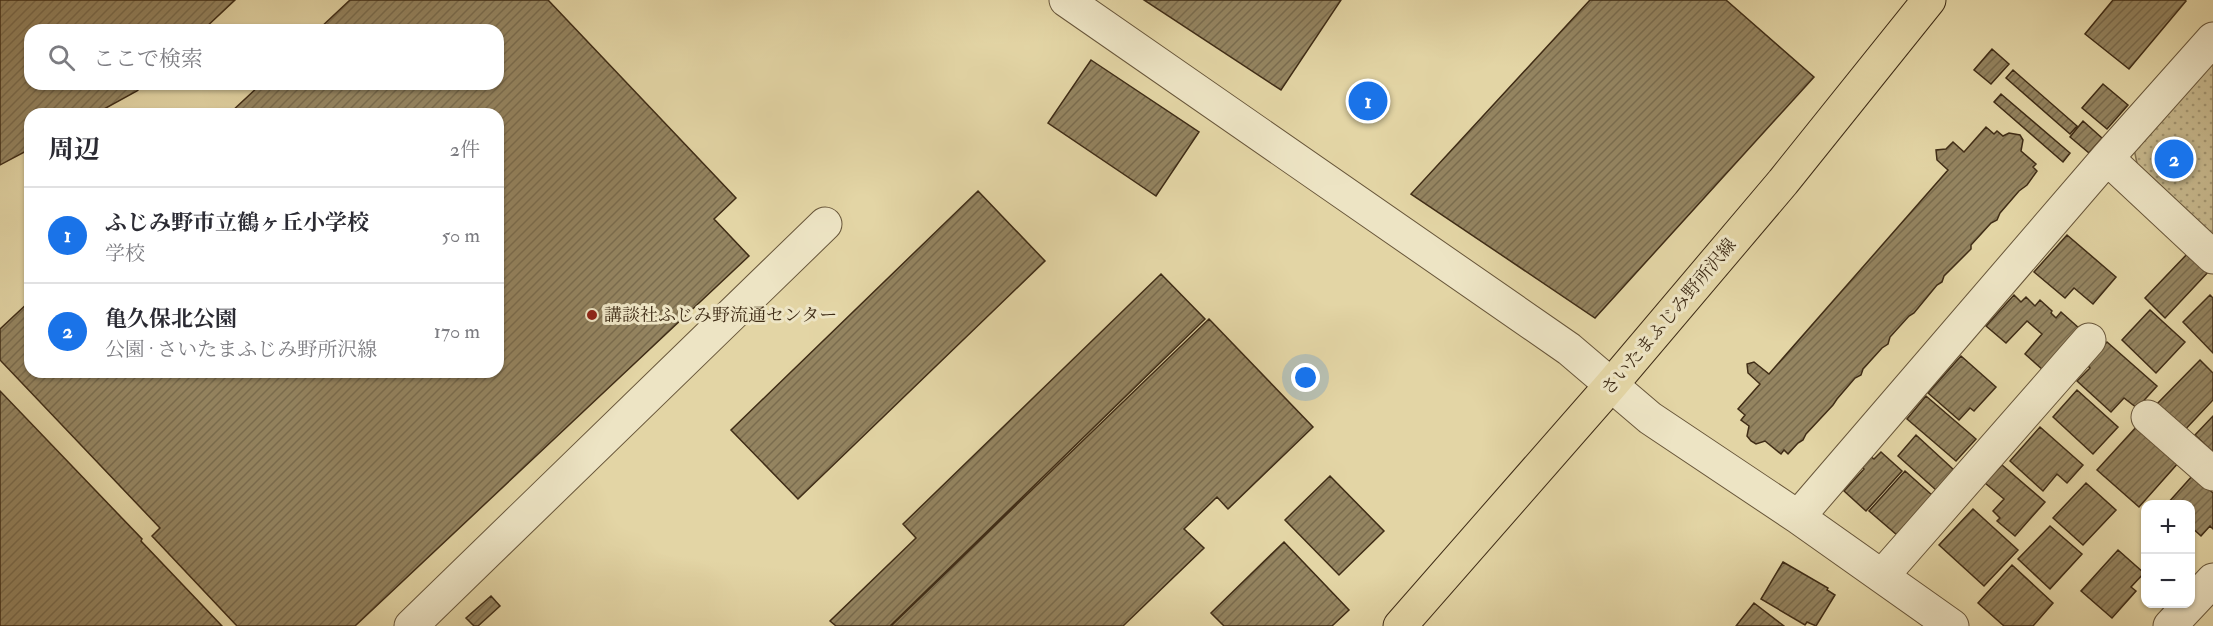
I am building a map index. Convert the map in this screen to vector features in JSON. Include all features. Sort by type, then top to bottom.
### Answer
[{"type":"main road","name":"さいたまふじみ野所沢線","points":[[1400,626],[1612,384],[1783,182],[1929,0]]},
{"type":"street","points":[[1066,0],[1569,349],[1650,418],[1797,517],[1952,626]]},
{"type":"street","points":[[1797,517],[2107,158],[2213,39]]},
{"type":"street","points":[[2107,158],[2213,257]]},
{"type":"street","points":[[411,626],[825,224]]},
{"type":"street","points":[[1882,576],[2089,340]]},
{"type":"street","points":[[2148,417],[2213,474]]},
{"type":"street","points":[[2170,626],[2213,580]]},
{"type":"shaded area","points":[[2213,60],[2213,239],[2138,168],[2134,149]]},
{"type":"building","points":[[0,0],[235,0],[209,24],[24,24],[24,90],[138,90],[106,108],[24,108],[24,152],[0,165]]},
{"type":"building","name":"講談社ふじみ野流通センター","points":[[350,0],[548,0],[736,198],[714,219],[749,256],[355,626],[237,626],[152,536],[160,528],[0,360],[0,329],[24,307],[24,378],[504,378],[504,108],[235,108],[255,90],[504,90],[504,24],[324,24]]},
{"type":"building","points":[[1144,0],[1341,0],[1281,90]]},
{"type":"building","points":[[1590,0],[1726,0],[1814,77],[1595,318],[1411,194]]},
{"type":"building","points":[[2113,0],[2186,1],[2129,69],[2085,34]]},
{"type":"building","points":[[1992,49],[2009,64],[1991,84],[1974,70]]},
{"type":"building","points":[[1091,60],[1199,132],[1156,196],[1048,123]]},
{"type":"building","points":[[2013,70],[2077,126],[2070,134],[2006,78]]},
{"type":"building","points":[[2103,84],[2128,105],[2107,129],[2082,108]]},
{"type":"building","points":[[2001,94],[2070,153],[2063,162],[1994,102]]},
{"type":"building","points":[[2083,121],[2102,138],[2089,153],[2070,137]]},
{"type":"building","points":[[1986,127],[1994,134],[1997,131],[2003,136],[2009,133],[2020,135],[2023,140],[2021,151],[2036,164],[2033,167],[2037,171],[2027,185],[2019,191],[2000,213],[1997,220],[1991,223],[1971,245],[1971,249],[1944,276],[1942,282],[1890,337],[1888,344],[1863,369],[1861,375],[1855,378],[1803,440],[1788,454],[1784,450],[1781,454],[1765,441],[1756,444],[1751,441],[1747,436],[1749,426],[1741,420],[1745,415],[1738,409],[1760,384],[1748,373],[1747,364],[1754,362],[1769,374],[1948,170],[1937,160],[1936,150],[1946,149],[1953,142],[1964,152]]},
{"type":"building","points":[[978,191],[1045,261],[798,499],[731,430]]},
{"type":"building","points":[[2067,235],[2116,277],[2093,304],[2074,288],[2065,298],[2034,272]]},
{"type":"building","points":[[2190,251],[2210,270],[2165,318],[2145,298]]},
{"type":"building","points":[[1161,274],[1205,319],[890,626],[836,626],[830,621],[916,538],[903,524]]},
{"type":"building","points":[[2014,295],[2021,302],[2026,297],[2035,306],[2040,300],[2056,318],[2061,312],[2080,329],[2043,370],[2025,354],[2042,334],[2027,321],[2006,343],[1986,326]]},
{"type":"building","points":[[2210,295],[2213,298],[2213,353],[2183,322]]},
{"type":"building","points":[[2150,310],[2185,342],[2156,373],[2122,340]]},
{"type":"building","points":[[1209,319],[1313,427],[1228,509],[1217,497],[1184,529],[1204,548],[1123,626],[891,626]]},
{"type":"building","points":[[2107,342],[2157,386],[2137,408],[2124,398],[2111,412],[2077,381],[2090,368],[2086,364]]},
{"type":"building","points":[[1961,356],[1996,387],[1974,411],[1970,408],[1959,420],[1928,393]]},
{"type":"building","points":[[2200,360],[2213,373],[2213,400],[2181,434],[2153,408]]},
{"type":"building","points":[[2077,390],[2118,427],[2093,454],[2053,417]]},
{"type":"building","points":[[0,391],[142,539],[141,541],[222,626],[0,626]]},
{"type":"building","points":[[1926,396],[1976,439],[1956,461],[1907,419]]},
{"type":"building","points":[[2213,416],[2213,452],[2195,435]]},
{"type":"building","points":[[2138,425],[2179,462],[2145,500],[2141,500],[2139,507],[2097,470]]},
{"type":"building","points":[[2040,427],[2083,465],[2067,483],[2057,474],[2043,491],[2010,461]]},
{"type":"building","points":[[1916,435],[1954,470],[1936,490],[1898,456]]},
{"type":"building","points":[[1881,452],[1902,471],[1866,511],[1844,491],[1864,469],[1861,466],[1870,456],[1874,459]]},
{"type":"building","points":[[2002,465],[2045,502],[2015,536],[1997,521],[2000,518],[1993,511],[2004,499],[1985,483]]},
{"type":"building","points":[[1905,471],[1933,496],[1897,535],[1869,511]]},
{"type":"building","points":[[2193,475],[2213,493],[2213,529],[2210,526],[2201,536],[2195,531],[2195,500],[2171,500]]},
{"type":"building","points":[[1330,476],[1384,531],[1339,575],[1285,520]]},
{"type":"building","points":[[2086,483],[2116,510],[2083,545],[2053,518]]},
{"type":"building","points":[[1973,509],[2018,550],[1984,586],[1939,545]]},
{"type":"building","points":[[2050,526],[2082,554],[2050,589],[2018,559]]},
{"type":"building","points":[[1284,542],[1349,610],[1332,626],[1224,626],[1211,613]]},
{"type":"building","points":[[2118,550],[2141,570],[2141,576],[2131,587],[2136,591],[2112,618],[2081,591]]},
{"type":"building","points":[[1783,562],[1828,588],[1827,590],[1835,595],[1816,626],[1807,622],[1805,625],[1761,599]]},
{"type":"building","points":[[2012,565],[2053,603],[2033,626],[2004,626],[1978,603]]},
{"type":"building","points":[[491,596],[500,606],[478,626],[474,626],[466,618]]},
{"type":"building","points":[[1754,603],[1784,626],[1736,626]]},
{"type":"place","name":"ふじみ野市立鶴ヶ丘小学校","points":[[1368,101]]},
{"type":"place","name":"亀久保北公園","points":[[2174,159]]},
{"type":"place","name":"講談社ふじみ野流通センター","points":[[592,315]]}]
